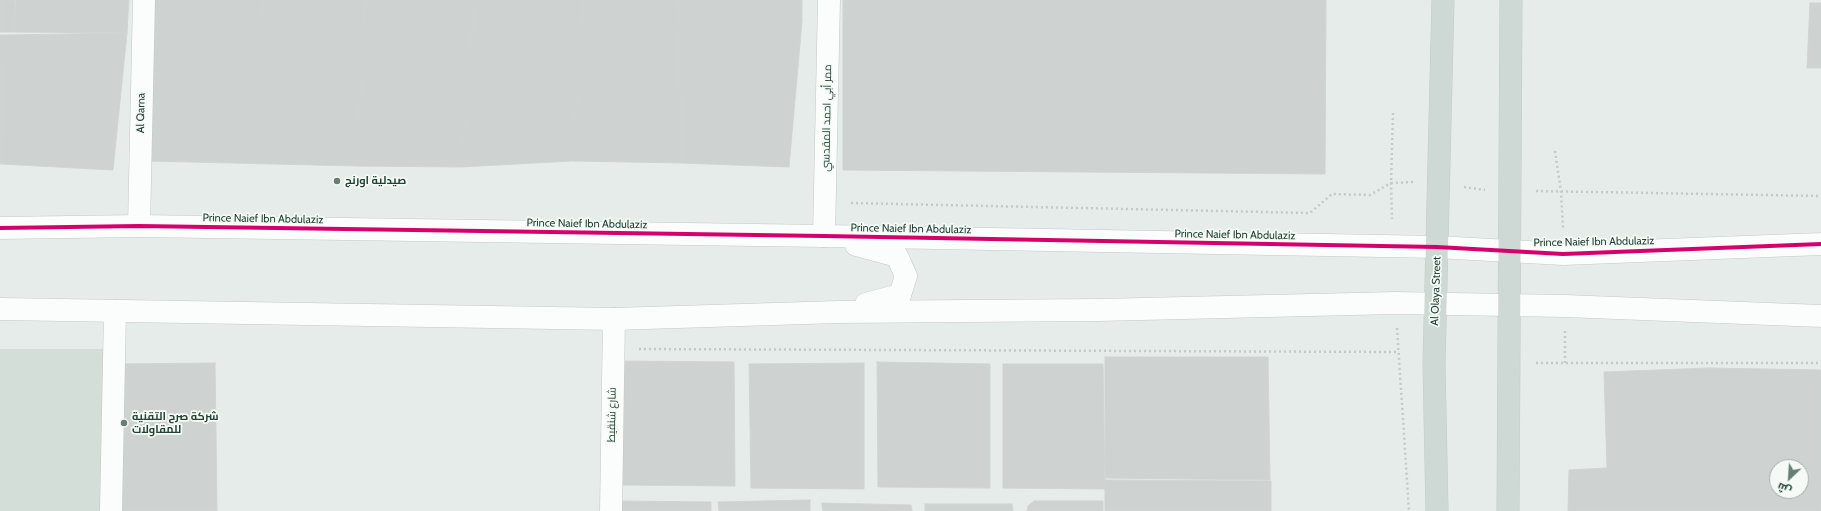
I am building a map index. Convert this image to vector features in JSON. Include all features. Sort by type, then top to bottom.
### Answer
[{"type":"main road","name":"Al Olaya Street","points":[[1437,511],[1435,305],[1442,0]]},
{"type":"main road","points":[[1508,511],[1511,0]]},
{"type":"street","name":"Al Qarna","points":[[139,226],[144,0]]},
{"type":"street","name":"ممر أبي احمد المقدسي","points":[[824,236],[829,0]]},
{"type":"street","name":"Prince Naief Ibn Abdulaziz","points":[[0,228],[139,226],[824,236],[1437,247],[1563,254],[1821,244]]},
{"type":"street","points":[[824,236],[896,256],[906,276],[900,295],[838,312]]},
{"type":"street","points":[[0,309],[614,319],[838,312],[1099,310],[1395,303],[1435,305],[1509,305],[1821,316]]},
{"type":"street","points":[[111,511],[115,311]]},
{"type":"street","name":"شارع شنقيط","points":[[611,511],[614,319]]},
{"type":"path","points":[[1391,182],[1393,113]]},
{"type":"path","points":[[1555,151],[1562,192],[1821,196]]},
{"type":"path","points":[[825,202],[1310,213],[1332,194],[1370,195],[1391,182],[1439,182],[1475,190],[1510,189]]},
{"type":"path","points":[[613,349],[1398,352],[1408,511]]},
{"type":"path","points":[[1535,371],[1536,363],[1821,363]]},
{"type":"shaded area","points":[[0,349],[103,349],[103,511],[0,511]]},
{"type":"building","points":[[0,0],[15,0],[14,32],[0,32]]},
{"type":"building","points":[[16,0],[129,0],[127,33],[14,32]]},
{"type":"building","points":[[148,0],[263,0],[262,14],[146,19]]},
{"type":"building","points":[[263,0],[367,0],[364,19],[262,14]]},
{"type":"building","points":[[367,0],[475,0],[473,20],[364,19]]},
{"type":"building","points":[[475,0],[584,0],[582,25],[473,20]]},
{"type":"building","points":[[584,0],[680,0],[679,24],[582,25]]},
{"type":"building","points":[[680,0],[802,0],[802,21],[679,24]]},
{"type":"building","points":[[843,0],[1326,0],[1325,174],[843,170]]},
{"type":"building","points":[[1810,3],[1821,3],[1821,68],[1807,68]]},
{"type":"building","points":[[262,14],[364,19],[357,166],[148,161],[146,19]]},
{"type":"building","points":[[364,19],[473,20],[461,167],[357,166]]},
{"type":"building","points":[[473,20],[582,25],[572,161],[461,167]]},
{"type":"building","points":[[802,21],[789,167],[681,163],[679,24]]},
{"type":"building","points":[[679,24],[681,163],[572,161],[582,25]]},
{"type":"building","points":[[127,33],[113,170],[1,164],[5,35]]},
{"type":"building","points":[[0,35],[5,35],[1,164],[0,164]]},
{"type":"building","points":[[1105,357],[1268,357],[1270,480],[1105,478]]},
{"type":"building","points":[[619,361],[734,362],[735,486],[622,485]]},
{"type":"building","points":[[877,362],[990,364],[990,488],[878,487]]},
{"type":"building","points":[[215,363],[217,511],[121,511],[120,364]]},
{"type":"building","points":[[864,363],[864,489],[751,488],[749,364]]},
{"type":"building","points":[[1003,364],[1103,364],[1105,489],[1003,488]]},
{"type":"building","points":[[1709,368],[1821,370],[1821,511],[1568,511],[1569,470],[1607,468],[1604,372]]},
{"type":"building","points":[[1105,480],[1271,481],[1271,511],[1105,511]]},
{"type":"building","points":[[810,500],[810,511],[719,511],[718,502]]},
{"type":"building","points":[[619,501],[711,502],[711,511],[620,511]]},
{"type":"building","points":[[1034,501],[1103,501],[1103,511],[1027,511],[1028,506]]},
{"type":"building","points":[[822,503],[911,505],[912,511],[823,511]]},
{"type":"building","points":[[925,504],[1012,504],[1013,511],[925,511]]},
{"type":"cycle path","points":[[0,228],[139,226],[824,236],[1437,247],[1563,254],[1821,244]]},
{"type":"place","name":"صيدلية اورنج","points":[[337,181]]},
{"type":"place","name":"شركة صرح التقنية للمقاولات","points":[[124,423]]}]
